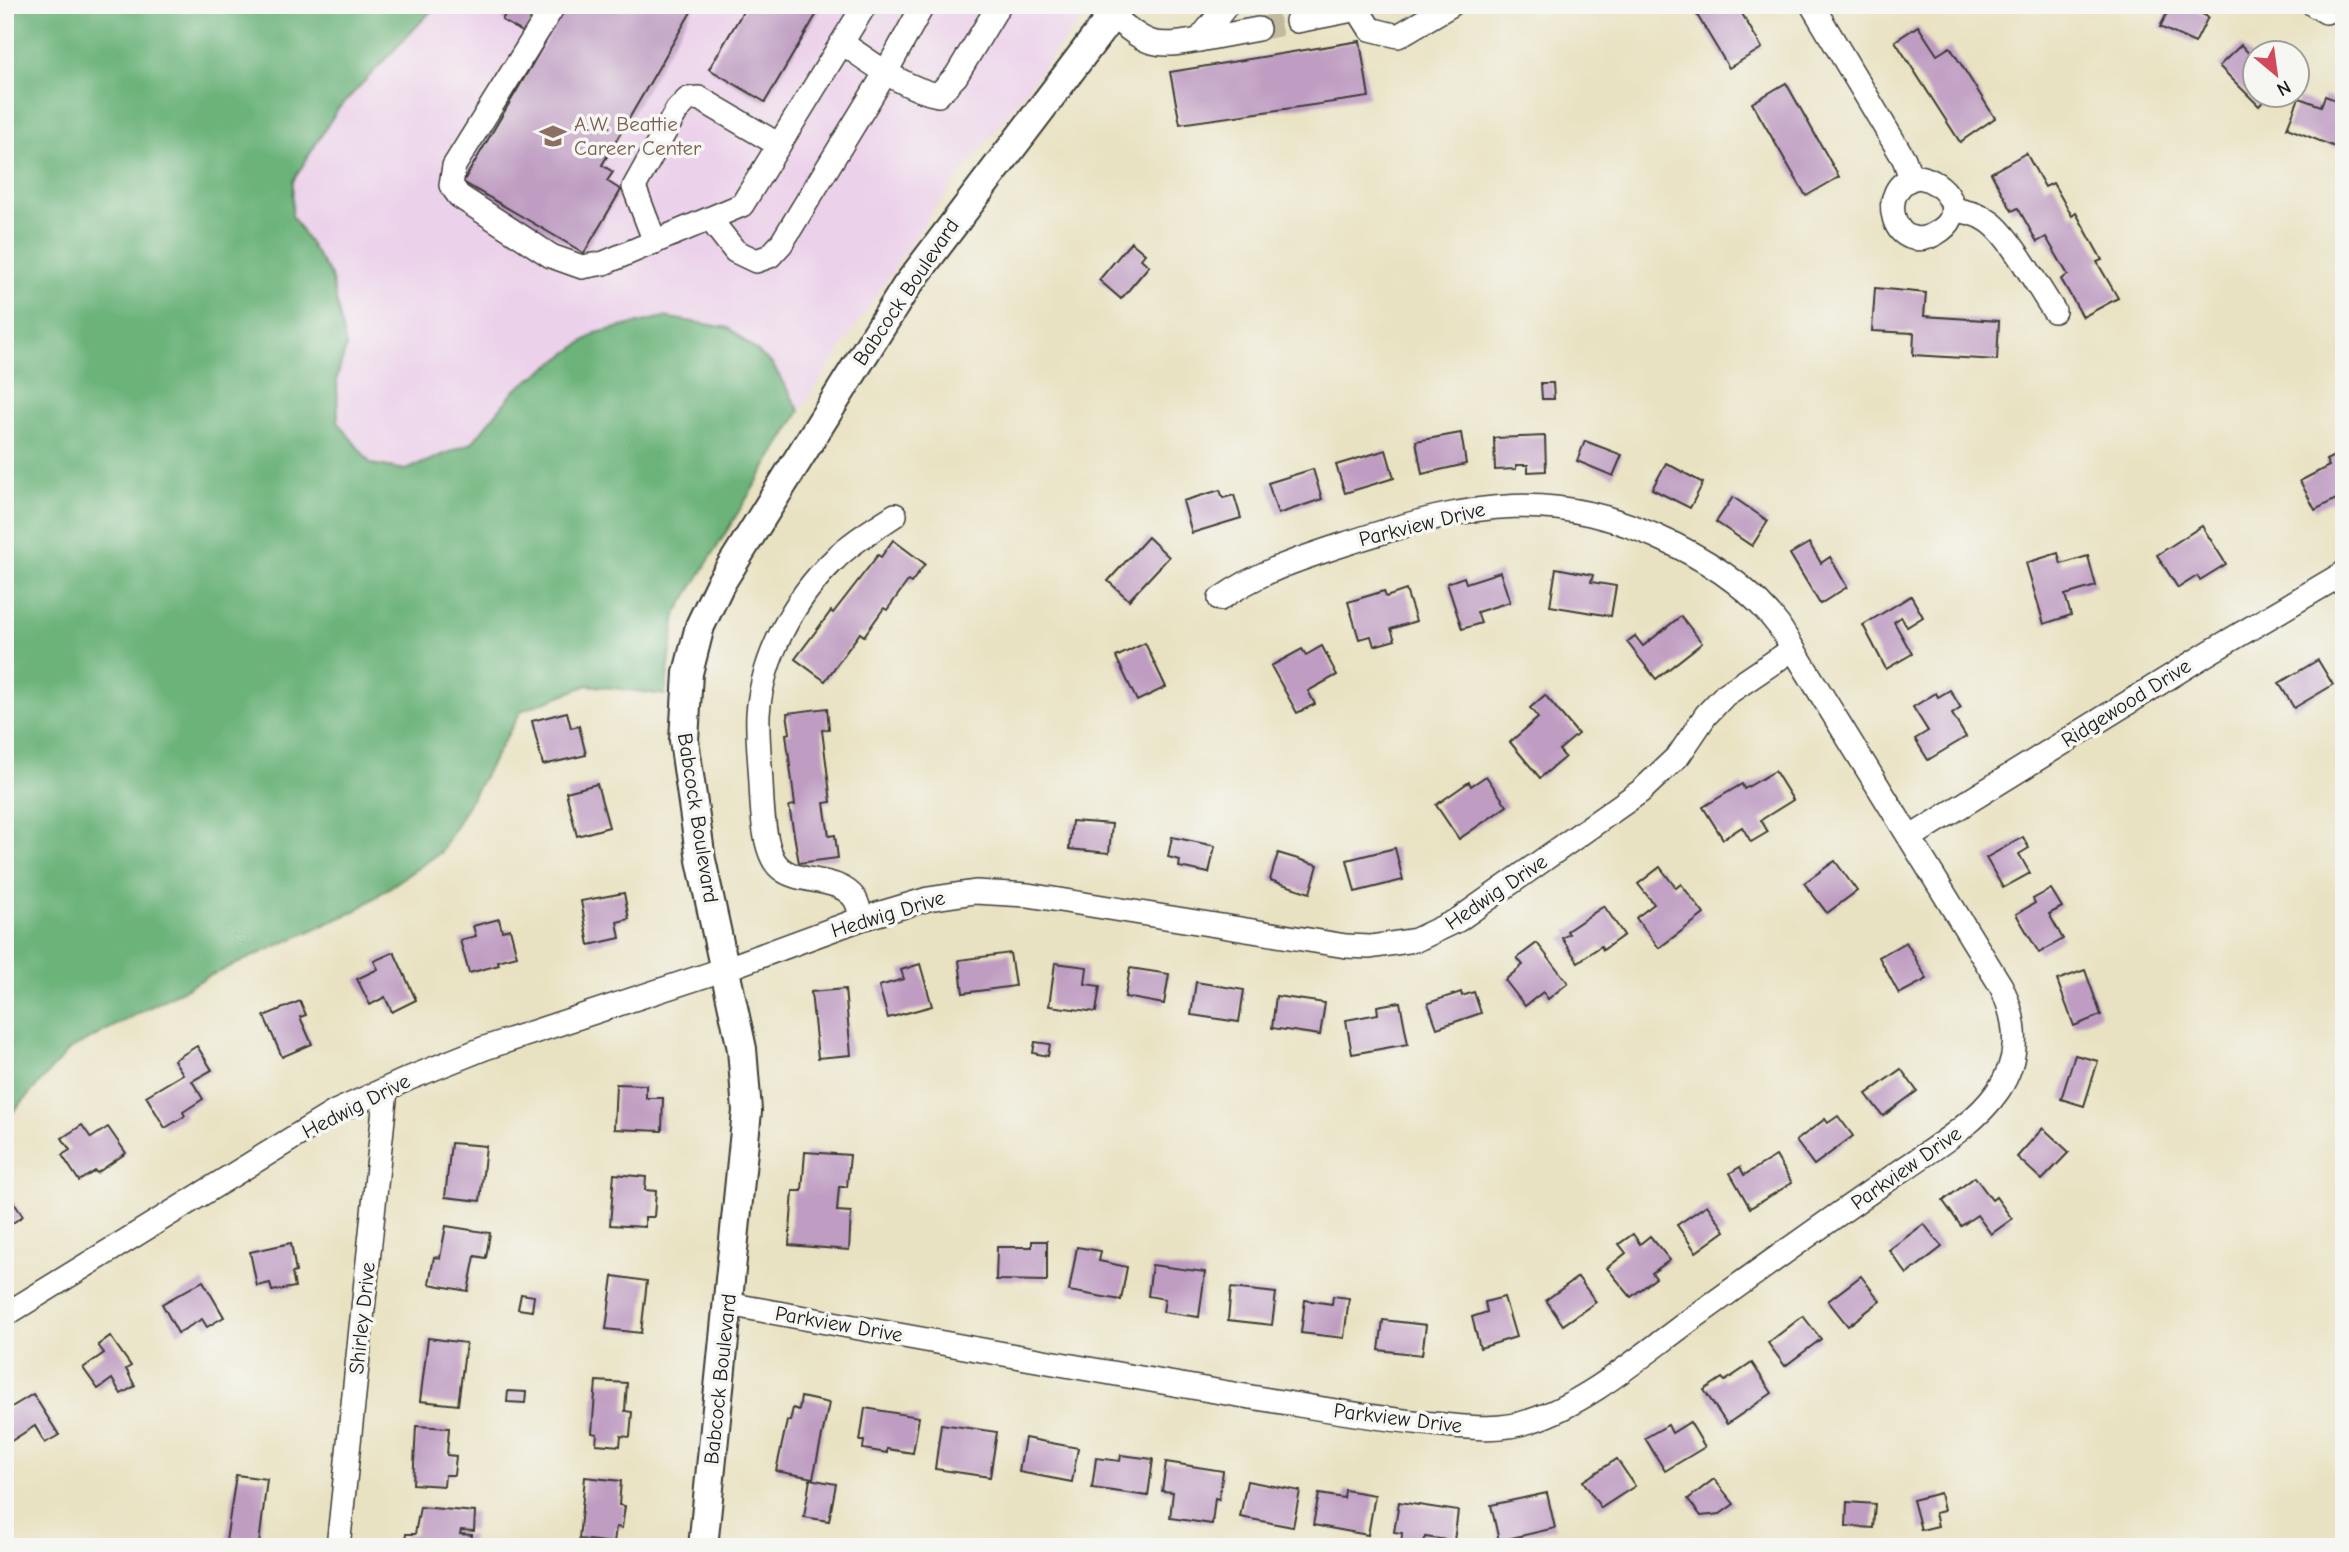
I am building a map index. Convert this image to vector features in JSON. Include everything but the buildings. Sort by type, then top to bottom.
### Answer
[{"type":"main road","name":"Babcock Boulevard","points":[[703,1547],[747,1111],[742,1049],[701,860],[684,740],[688,673],[700,626],[720,584],[906,287],[1116,11]]},
{"type":"street","points":[[554,5],[454,166],[451,185],[458,196],[551,256],[582,267],[604,263],[742,205],[864,5]]},
{"type":"street","points":[[710,219],[735,251],[756,261],[769,256],[781,244],[886,72],[923,5]]},
{"type":"street","points":[[842,43],[922,92],[938,95],[956,76],[999,5]]},
{"type":"street","points":[[1199,40],[1227,5]]},
{"type":"street","points":[[1297,21],[1356,7],[1370,29],[1398,36],[1451,5]]},
{"type":"street","points":[[1812,5],[1904,159],[1911,178]]},
{"type":"street","points":[[1116,11],[1144,41],[1170,46],[1258,29]]},
{"type":"street","points":[[655,242],[634,187],[677,110],[688,99],[699,99],[779,145]]},
{"type":"street","points":[[1911,178],[1927,178],[1942,187],[1950,197],[1954,209],[1952,220],[1944,229],[1920,240],[1909,238],[1901,231],[1895,222],[1893,210],[1896,190],[1911,178]]},
{"type":"street","points":[[1954,209],[1979,215],[1992,223],[2018,256],[2054,311]]},
{"type":"street","name":"Parkview Drive","points":[[728,1304],[1083,1369],[1391,1420],[1480,1429],[1528,1422],[1553,1413],[1624,1369],[1801,1240],[1970,1123],[1998,1091],[2009,1072],[2014,1051],[2010,1006],[2001,986],[1793,649],[1764,606],[1723,573],[1688,552],[1624,522],[1590,513],[1528,505],[1496,506],[1457,512],[1383,531],[1264,573],[1240,584],[1220,598]]},
{"type":"street","points":[[862,919],[855,899],[846,891],[832,884],[793,876],[779,868],[771,855],[761,795],[758,714],[773,650],[807,592],[834,560],[895,515]]},
{"type":"street","name":"Ridgewood Drive","points":[[1911,837],[2210,652],[2344,573]]},
{"type":"street","name":"Hedwig Drive","points":[[5,1315],[335,1112],[485,1048],[928,899],[951,894],[999,893],[1059,899],[1346,946],[1370,947],[1416,940],[1458,920],[1642,791],[1679,755],[1706,716],[1725,695],[1793,649]]},
{"type":"street","name":"Shirley Drive","points":[[338,1547],[386,1090]]},
{"type":"shaded area","points":[[437,5],[1092,5],[929,216],[800,411],[772,364],[664,317],[596,333],[515,390],[472,443],[406,470],[371,464],[338,422],[337,378],[346,347],[307,243],[292,216],[293,181],[337,110]]},
{"type":"green space","points":[[5,5],[437,5],[337,110],[293,181],[292,216],[331,276],[346,347],[337,378],[338,422],[371,464],[406,470],[472,443],[515,390],[596,333],[664,317],[729,328],[772,364],[800,411],[676,614],[665,695],[588,685],[521,711],[441,852],[355,911],[207,977],[69,1050],[5,1121]]},
{"type":"tunnel","points":[[1258,29],[1297,21]]},
{"type":"place","name":"A.W. Beattie Career Center","points":[[553,136]]}]
